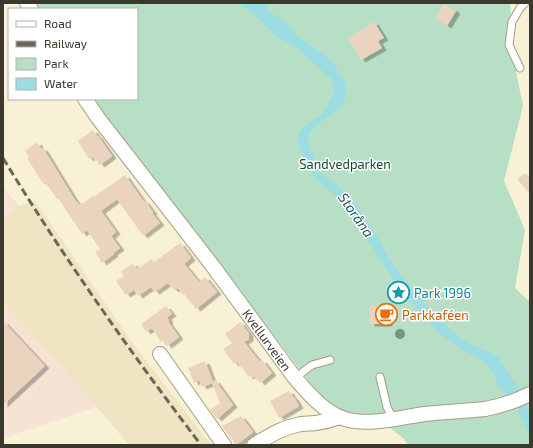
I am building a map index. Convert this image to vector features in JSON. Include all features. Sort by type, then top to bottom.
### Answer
[{"type":"street","name":"Kvellurveien","points":[[86,100],[212,265],[295,378],[322,405],[340,417],[360,422],[424,414],[486,409],[512,402],[528,395]]},
{"type":"street","points":[[160,354],[224,445]]},
{"type":"street","points":[[254,445],[286,427],[298,424],[329,421],[340,417]]},
{"type":"lane","points":[[520,68],[509,45],[512,22],[520,8],[525,3]]},
{"type":"lane","points":[[295,378],[312,365],[330,360]]},
{"type":"lane","points":[[380,377],[387,407],[393,419]]},
{"type":"shaded area","points":[[3,187],[19,206],[3,221]]},
{"type":"shaded area","points":[[35,201],[134,345],[211,445],[129,445],[3,302],[3,221],[19,206]]},
{"type":"shaded area","points":[[3,302],[97,407],[3,438]]},
{"type":"green space","name":"Sandvedparken","points":[[32,3],[510,3],[516,72],[523,106],[504,181],[525,230],[515,288],[530,302],[530,445],[408,445],[403,438],[386,425],[336,410],[308,385],[308,380],[94,100],[138,100],[138,8],[34,8]]},
{"type":"water","name":"Storåna","points":[[238,3],[265,3],[270,12],[281,18],[297,35],[327,56],[331,61],[344,82],[346,94],[340,107],[318,124],[310,134],[308,141],[318,169],[323,175],[336,184],[356,206],[379,240],[392,263],[433,313],[463,340],[497,356],[520,390],[530,415],[530,437],[511,396],[505,394],[498,386],[495,375],[484,361],[464,351],[438,332],[420,312],[396,283],[344,206],[336,196],[316,179],[305,162],[298,140],[299,133],[306,124],[319,117],[324,112],[334,93],[331,79],[299,49],[276,36],[250,11]]},
{"type":"building","points":[[444,4],[456,11],[447,26],[435,18]]},
{"type":"building","points":[[374,22],[384,38],[378,41],[382,48],[361,60],[348,38]]},
{"type":"building","points":[[93,130],[112,156],[100,165],[92,156],[89,159],[78,141]]},
{"type":"building","points":[[37,142],[41,149],[43,148],[75,200],[80,205],[125,175],[160,223],[143,236],[117,199],[101,211],[116,232],[111,236],[120,248],[102,263],[95,252],[100,249],[87,230],[82,234],[58,198],[57,199],[47,184],[45,185],[40,179],[27,158],[29,157],[25,151]]},
{"type":"building","points":[[525,173],[530,178],[530,194],[517,179]]},
{"type":"building","points":[[180,243],[191,258],[184,264],[199,282],[205,277],[217,292],[196,309],[178,288],[174,290],[168,283],[155,292],[151,287],[138,296],[134,290],[126,295],[116,281],[124,276],[121,272],[133,263],[137,269],[152,259],[154,262]]},
{"type":"building","points":[[388,305],[388,324],[370,324],[370,306]]},
{"type":"building","points":[[166,306],[172,314],[167,317],[168,322],[179,337],[167,346],[163,340],[161,342],[152,328],[146,332],[141,324]]},
{"type":"building","points":[[3,321],[45,366],[3,405]]},
{"type":"building","points":[[240,322],[249,334],[249,339],[244,342],[260,362],[262,360],[272,373],[260,383],[255,376],[253,378],[251,375],[249,377],[237,362],[234,364],[223,349],[232,343],[225,334]]},
{"type":"building","points":[[205,361],[213,382],[215,380],[233,405],[217,419],[210,410],[220,403],[212,383],[202,387],[199,380],[194,383],[188,368]]},
{"type":"building","points":[[289,391],[299,406],[279,418],[270,401]]},
{"type":"building","points":[[241,416],[253,432],[236,445],[222,426]]},
{"type":"railway","points":[[3,158],[98,304],[201,445]]},
{"type":"place","name":"Park 1996","points":[[398,293]]},
{"type":"place","name":"Parkkaféen","points":[[387,315]]}]
